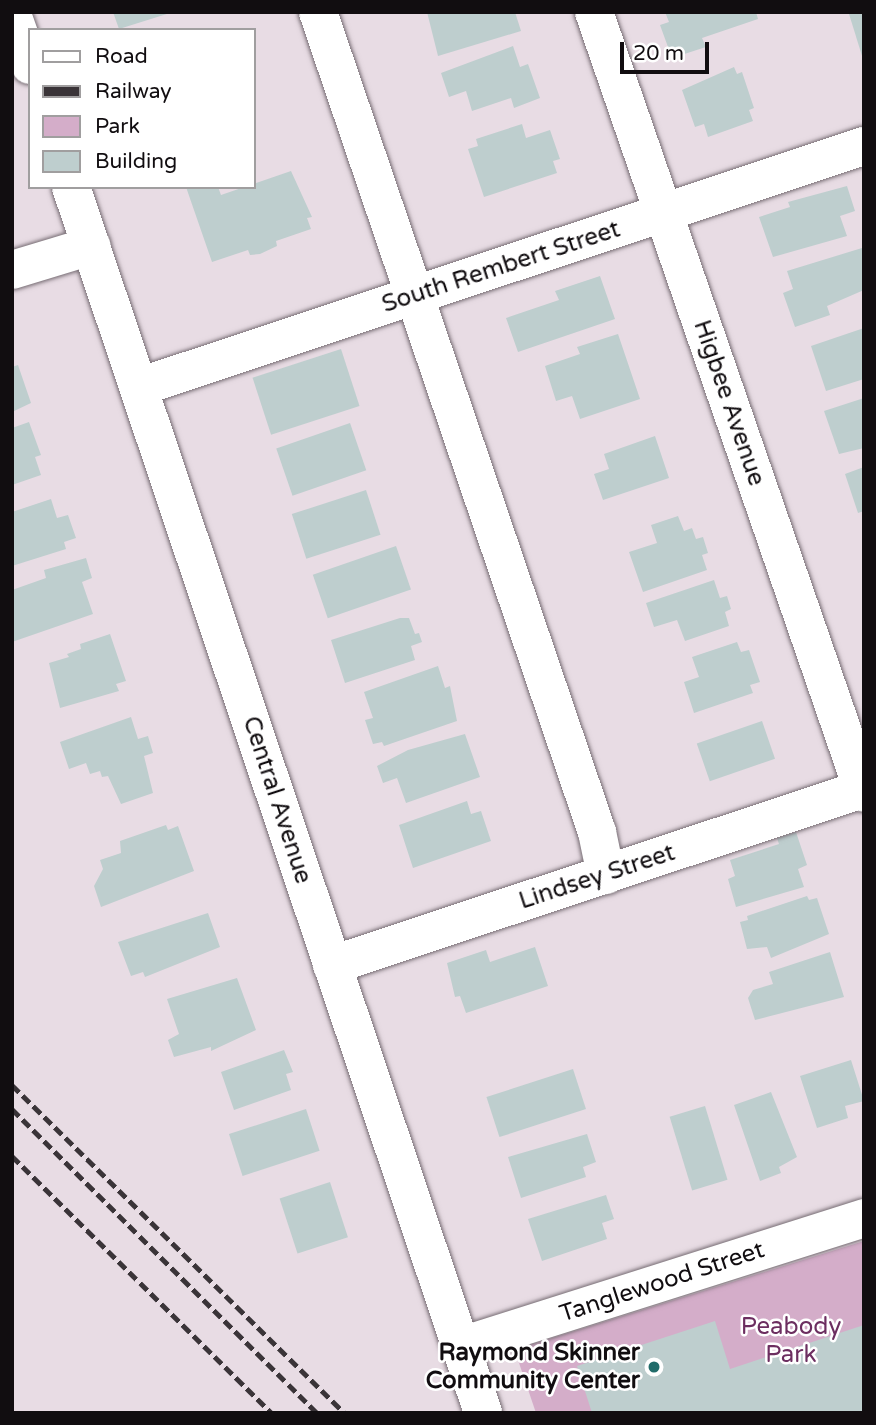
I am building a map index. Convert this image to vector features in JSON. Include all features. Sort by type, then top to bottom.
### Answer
[{"type":"street","points":[[318,12],[597,832],[606,875]]},
{"type":"street","name":"Higbee Avenue","points":[[594,12],[863,791]]},
{"type":"street","points":[[12,14],[28,59]]},
{"type":"street","name":"South Rembert Street","points":[[139,387],[864,146]]},
{"type":"street","name":"Central Avenue","points":[[72,189],[484,1413]]},
{"type":"street","points":[[12,270],[91,246]]},
{"type":"street","name":"Lindsey Street","points":[[332,965],[863,791]]},
{"type":"street","name":"Tanglewood Street","points":[[461,1346],[864,1218]]},
{"type":"green space","name":"Peabody Park","points":[[864,1241],[864,1413],[536,1413],[518,1360],[520,1348]]},
{"type":"building","points":[[113,12],[170,12],[122,28],[119,28]]},
{"type":"building","points":[[427,12],[515,12],[521,31],[438,56]]},
{"type":"building","points":[[665,12],[756,12],[758,19],[702,38],[706,47],[672,58],[660,25],[669,22]]},
{"type":"building","points":[[864,12],[864,59],[863,59],[849,14]]},
{"type":"building","points":[[513,46],[520,67],[528,64],[540,98],[514,108],[511,98],[472,111],[466,91],[449,97],[441,73]]},
{"type":"building","points":[[734,67],[737,74],[742,72],[754,108],[749,110],[753,121],[708,137],[704,124],[695,127],[682,90]]},
{"type":"building","points":[[522,124],[526,138],[550,130],[560,159],[553,161],[557,173],[484,197],[468,149],[478,146],[476,139]]},
{"type":"building","points":[[291,171],[312,217],[307,218],[311,229],[276,241],[277,246],[260,254],[250,255],[248,250],[212,262],[187,189],[219,189],[221,195],[238,189],[256,189],[256,183]]},
{"type":"building","points":[[847,186],[855,211],[840,216],[847,236],[773,257],[759,217],[790,207],[788,202]]},
{"type":"building","points":[[862,248],[864,290],[827,306],[830,315],[795,327],[783,293],[793,289],[787,271]]},
{"type":"building","points":[[600,276],[615,319],[518,352],[506,318],[559,300],[555,291]]},
{"type":"building","points":[[864,328],[864,379],[826,391],[811,346]]},
{"type":"building","points":[[618,334],[640,399],[580,419],[572,396],[556,401],[545,366],[580,354],[577,347]]},
{"type":"building","points":[[341,349],[360,406],[271,435],[253,378]]},
{"type":"building","points":[[18,365],[31,403],[12,412],[12,367]]},
{"type":"building","points":[[864,398],[864,448],[839,454],[824,411]]},
{"type":"building","points":[[29,422],[41,455],[35,457],[41,475],[12,485],[12,428]]},
{"type":"building","points":[[350,423],[366,470],[293,496],[276,448]]},
{"type":"building","points":[[655,436],[669,478],[603,500],[594,474],[609,469],[604,454]]},
{"type":"building","points":[[864,467],[864,511],[858,513],[845,474]]},
{"type":"building","points":[[366,490],[381,535],[306,559],[292,514]]},
{"type":"building","points":[[51,499],[57,518],[68,515],[76,538],[64,542],[66,549],[12,566],[12,512]]},
{"type":"building","points":[[678,516],[684,531],[692,528],[696,539],[703,537],[708,553],[702,555],[707,570],[643,592],[629,552],[657,543],[651,525]]},
{"type":"building","points":[[396,546],[411,589],[328,618],[313,575]]},
{"type":"building","points":[[86,558],[92,578],[82,582],[93,614],[12,642],[12,590],[46,578],[44,570]]},
{"type":"building","points":[[714,580],[720,598],[727,596],[731,609],[725,612],[729,626],[685,641],[677,620],[654,627],[646,603]]},
{"type":"building","points":[[400,618],[409,618],[415,634],[419,633],[422,642],[411,646],[415,660],[345,683],[331,640]]},
{"type":"building","points":[[110,634],[126,681],[116,684],[119,691],[60,708],[49,663],[69,657],[67,654],[81,649],[80,644]]},
{"type":"building","points":[[737,642],[741,652],[749,650],[760,682],[750,685],[753,693],[694,713],[684,682],[699,677],[692,657]]},
{"type":"building","points":[[438,666],[445,688],[450,686],[457,721],[384,746],[382,742],[373,744],[365,720],[373,718],[364,692]]},
{"type":"building","points":[[131,717],[138,739],[148,736],[153,753],[144,756],[153,793],[121,804],[108,776],[102,777],[100,771],[90,774],[86,763],[69,769],[60,742]]},
{"type":"building","points":[[762,721],[775,759],[710,781],[697,743]]},
{"type":"building","points":[[465,734],[480,777],[406,803],[397,778],[383,783],[377,766],[408,750]]},
{"type":"building","points":[[467,801],[471,814],[481,811],[491,841],[413,868],[399,825]]},
{"type":"building","points":[[166,825],[168,830],[178,826],[194,871],[101,907],[94,886],[103,869],[100,860],[121,853],[120,841]]},
{"type":"building","points":[[796,832],[807,865],[798,869],[804,887],[736,907],[728,879],[735,876],[730,860],[779,844],[777,838]]},
{"type":"building","points":[[807,896],[809,900],[817,898],[829,934],[771,958],[767,947],[747,949],[740,922],[748,920],[747,916]]},
{"type":"building","points":[[208,913],[220,947],[145,977],[143,972],[131,976],[118,942]]},
{"type":"building","points":[[535,947],[548,986],[466,1013],[460,996],[455,997],[447,963],[486,950],[490,962]]},
{"type":"building","points":[[830,952],[844,997],[755,1020],[748,998],[753,990],[773,984],[769,972]]},
{"type":"building","points":[[237,978],[256,1030],[211,1051],[211,1047],[174,1057],[168,1040],[179,1034],[167,999]]},
{"type":"building","points":[[284,1050],[293,1072],[286,1074],[291,1090],[234,1110],[221,1072]]},
{"type":"building","points":[[851,1060],[864,1101],[845,1106],[848,1118],[817,1128],[800,1076]]},
{"type":"building","points":[[573,1069],[586,1109],[499,1137],[486,1097]]},
{"type":"building","points":[[771,1092],[797,1157],[779,1167],[781,1173],[760,1181],[734,1105]]},
{"type":"building","points":[[705,1106],[728,1180],[692,1190],[670,1117]]},
{"type":"building","points":[[306,1109],[320,1151],[243,1176],[229,1134]]},
{"type":"building","points":[[587,1134],[596,1162],[583,1167],[586,1177],[521,1198],[508,1157]]},
{"type":"building","points":[[330,1182],[348,1237],[298,1254],[280,1198]]},
{"type":"building","points":[[606,1195],[614,1219],[602,1223],[607,1239],[542,1261],[528,1219]]},
{"type":"building","name":"Raymond Skinner Community Center","points":[[715,1321],[730,1369],[864,1325],[864,1413],[592,1413],[577,1366]]},
{"type":"railway","points":[[12,1085],[345,1413]]},
{"type":"railway","points":[[12,1109],[317,1413]]},
{"type":"railway","points":[[12,1156],[272,1413]]},
{"type":"place","name":"Raymond Skinner Community Center","points":[[654,1367]]}]
